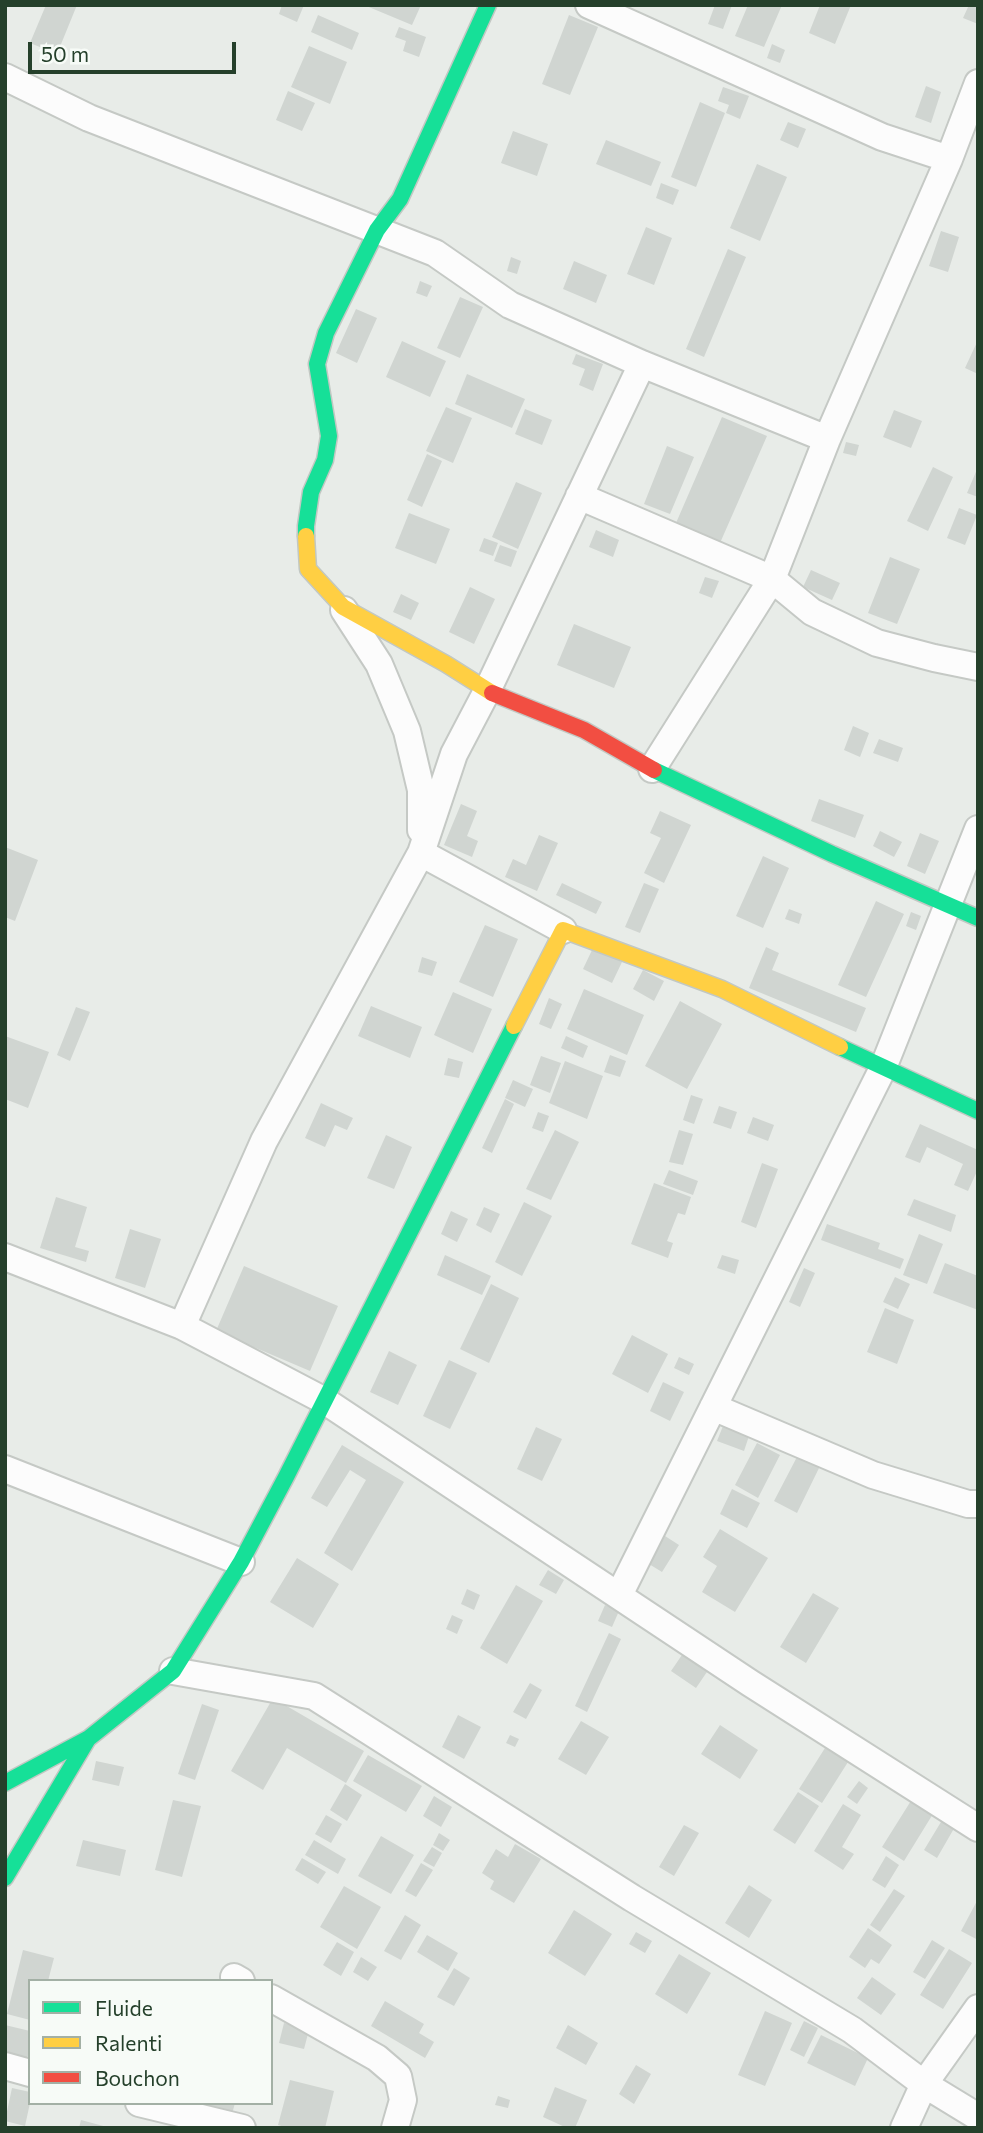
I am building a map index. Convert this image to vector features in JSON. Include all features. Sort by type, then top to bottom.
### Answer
[{"type":"street","points":[[421,853],[421,790],[407,731],[379,664],[343,607],[308,569],[306,526],[312,492],[325,460],[329,436],[317,365],[326,333],[377,230],[400,199],[488,5]]},
{"type":"street","points":[[589,5],[882,137],[949,159]]},
{"type":"street","points":[[5,77],[89,118],[435,253],[510,305],[642,364],[827,439]]},
{"type":"street","points":[[652,769],[772,579],[827,439],[949,159],[978,83]]},
{"type":"street","points":[[182,1326],[264,1141],[421,853],[454,754],[487,691],[642,364]]},
{"type":"street","points":[[579,496],[772,579],[812,612],[877,643],[978,667]]},
{"type":"street","points":[[343,607],[446,664],[487,691],[584,730],[652,769],[832,854],[978,918]]},
{"type":"street","points":[[619,1595],[883,1068],[978,829]]},
{"type":"street","points":[[421,853],[563,930],[722,989],[978,1111]]},
{"type":"street","points":[[5,1783],[89,1738],[173,1671],[241,1562],[563,930]]},
{"type":"street","points":[[5,1257],[182,1326],[325,1401],[750,1683],[978,1828]]},
{"type":"street","points":[[713,1407],[873,1475],[968,1504],[978,1504]]},
{"type":"street","points":[[5,1469],[241,1562]]},
{"type":"street","points":[[173,1671],[314,1696],[632,1898],[852,2030],[924,2084],[978,2117]]},
{"type":"street","points":[[5,1878],[89,1738]]},
{"type":"street","points":[[273,1998],[377,2058],[398,2076],[403,2100],[395,2128]]},
{"type":"street","points":[[904,2128],[924,2084],[978,2008]]},
{"type":"street","points":[[5,2066],[28,2072]]},
{"type":"street","points":[[147,2105],[242,2128]]},
{"type":"building","points":[[46,5],[77,5],[57,54],[30,43]]},
{"type":"building","points":[[282,5],[304,5],[297,22],[279,14]]},
{"type":"building","points":[[364,5],[421,5],[412,25]]},
{"type":"building","points":[[715,5],[732,5],[723,29],[708,24]]},
{"type":"building","points":[[748,5],[782,5],[764,47],[735,36]]},
{"type":"building","points":[[820,5],[851,5],[835,44],[809,33]]},
{"type":"building","points":[[969,5],[978,5],[978,24],[963,18]]},
{"type":"building","points":[[318,15],[359,33],[352,50],[311,32]]},
{"type":"building","points":[[569,15],[598,27],[570,95],[542,84]]},
{"type":"building","points":[[399,27],[426,37],[419,57],[403,51],[406,41],[395,37]]},
{"type":"building","points":[[772,44],[785,50],[780,63],[767,58]]},
{"type":"building","points":[[309,46],[347,62],[330,104],[291,87]]},
{"type":"building","points":[[926,86],[941,92],[931,123],[915,117]]},
{"type":"building","points":[[723,87],[749,96],[740,119],[726,113],[729,105],[718,101]]},
{"type":"building","points":[[288,91],[315,103],[302,131],[276,120]]},
{"type":"building","points":[[700,102],[725,113],[696,187],[671,177]]},
{"type":"building","points":[[788,122],[806,129],[798,148],[780,140]]},
{"type":"building","points":[[513,131],[548,144],[537,176],[501,163]]},
{"type":"building","points":[[606,140],[661,162],[651,186],[596,164]]},
{"type":"building","points":[[757,164],[787,177],[760,241],[730,228]]},
{"type":"building","points":[[661,183],[679,190],[673,205],[656,198]]},
{"type":"building","points":[[646,227],[672,238],[654,285],[627,274]]},
{"type":"building","points":[[941,231],[959,237],[948,272],[929,266]]},
{"type":"building","points":[[728,249],[746,257],[704,357],[686,349]]},
{"type":"building","points":[[511,257],[521,261],[517,274],[507,271]]},
{"type":"building","points":[[574,261],[607,275],[596,303],[563,289]]},
{"type":"building","points":[[420,281],[432,286],[427,297],[416,293]]},
{"type":"building","points":[[460,297],[483,307],[460,358],[437,348]]},
{"type":"building","points":[[356,309],[377,318],[357,363],[336,353]]},
{"type":"building","points":[[978,340],[978,374],[965,368]]},
{"type":"building","points":[[402,341],[446,361],[430,397],[386,377]]},
{"type":"building","points":[[576,354],[603,364],[593,391],[579,385],[585,369],[572,364]]},
{"type":"building","points":[[467,374],[525,399],[512,428],[455,404]]},
{"type":"building","points":[[446,407],[472,418],[453,463],[426,451]]},
{"type":"building","points":[[525,409],[552,420],[542,445],[515,434]]},
{"type":"building","points":[[894,410],[922,421],[911,448],[883,437]]},
{"type":"building","points":[[722,417],[767,436],[720,543],[676,523]]},
{"type":"building","points":[[846,442],[859,445],[856,456],[843,453]]},
{"type":"building","points":[[667,446],[694,457],[670,514],[644,504]]},
{"type":"building","points":[[427,454],[442,461],[422,507],[407,500]]},
{"type":"building","points":[[933,467],[953,477],[928,531],[907,521]]},
{"type":"building","points":[[978,467],[978,497],[967,493]]},
{"type":"building","points":[[516,482],[542,493],[518,549],[492,537]]},
{"type":"building","points":[[959,508],[977,515],[965,545],[947,538]]},
{"type":"building","points":[[409,513],[450,529],[436,564],[395,548]]},
{"type":"building","points":[[596,530],[619,540],[613,557],[589,547]]},
{"type":"building","points":[[484,538],[498,543],[493,556],[479,551]]},
{"type":"building","points":[[500,545],[517,551],[511,567],[494,561]]},
{"type":"building","points":[[890,557],[920,569],[897,624],[868,613]]},
{"type":"building","points":[[811,570],[840,583],[832,600],[803,587]]},
{"type":"building","points":[[705,577],[719,581],[712,598],[699,593]]},
{"type":"building","points":[[470,587],[495,599],[474,644],[449,632]]},
{"type":"building","points":[[401,594],[419,603],[411,620],[393,612]]},
{"type":"building","points":[[574,624],[631,647],[614,688],[557,665]]},
{"type":"building","points":[[853,726],[869,733],[860,757],[844,750]]},
{"type":"building","points":[[879,739],[903,748],[898,762],[873,753]]},
{"type":"building","points":[[819,799],[864,815],[855,838],[811,821]]},
{"type":"building","points":[[461,804],[477,811],[467,836],[478,841],[472,857],[444,845]]},
{"type":"building","points":[[660,811],[691,825],[664,883],[644,873],[661,838],[650,833]]},
{"type":"building","points":[[880,831],[902,842],[894,857],[873,846]]},
{"type":"building","points":[[920,833],[939,841],[925,874],[907,866]]},
{"type":"building","points":[[539,835],[558,843],[537,891],[505,877],[513,859],[526,865]]},
{"type":"building","points":[[5,847],[38,860],[15,921],[5,917]]},
{"type":"building","points":[[763,856],[789,868],[763,928],[736,916]]},
{"type":"building","points":[[562,883],[602,902],[596,914],[556,895]]},
{"type":"building","points":[[644,883],[659,889],[640,933],[625,927]]},
{"type":"building","points":[[876,901],[904,914],[866,997],[838,985]]},
{"type":"building","points":[[789,909],[802,914],[799,924],[785,919]]},
{"type":"building","points":[[911,912],[921,916],[916,930],[906,926]]},
{"type":"building","points":[[485,925],[518,939],[493,997],[459,982]]},
{"type":"building","points":[[766,947],[779,953],[772,970],[866,1008],[856,1032],[749,988]]},
{"type":"building","points":[[593,948],[622,962],[612,983],[583,969]]},
{"type":"building","points":[[422,957],[437,962],[432,976],[418,972]]},
{"type":"building","points":[[643,970],[664,981],[654,1001],[633,989]]},
{"type":"building","points":[[584,989],[644,1015],[627,1055],[567,1029]]},
{"type":"building","points":[[453,992],[492,1009],[473,1053],[434,1035]]},
{"type":"building","points":[[549,998],[562,1004],[551,1029],[539,1024]]},
{"type":"building","points":[[680,1001],[722,1024],[687,1089],[645,1066]]},
{"type":"building","points":[[371,1006],[422,1027],[410,1058],[358,1036]]},
{"type":"building","points":[[76,1007],[90,1012],[70,1061],[57,1055]]},
{"type":"building","points":[[5,1036],[49,1052],[28,1108],[5,1099]]},
{"type":"building","points":[[566,1036],[588,1046],[583,1058],[561,1048]]},
{"type":"building","points":[[610,1055],[626,1061],[620,1077],[604,1072]]},
{"type":"building","points":[[541,1056],[561,1063],[550,1093],[530,1085]]},
{"type":"building","points":[[448,1058],[463,1062],[459,1078],[444,1075]]},
{"type":"building","points":[[565,1061],[603,1076],[587,1119],[549,1103]]},
{"type":"building","points":[[513,1080],[533,1089],[525,1107],[505,1098]]},
{"type":"building","points":[[691,1095],[703,1099],[694,1124],[683,1120]]},
{"type":"building","points":[[505,1099],[514,1104],[492,1153],[482,1148]]},
{"type":"building","points":[[321,1103],[353,1118],[347,1130],[335,1125],[325,1147],[305,1138]]},
{"type":"building","points":[[719,1106],[737,1112],[731,1129],[713,1123]]},
{"type":"building","points":[[538,1112],[549,1116],[543,1132],[532,1128]]},
{"type":"building","points":[[753,1117],[774,1125],[768,1141],[747,1133]]},
{"type":"building","points":[[920,1124],[978,1150],[978,1169],[968,1191],[954,1185],[963,1164],[927,1147],[920,1163],[905,1157]]},
{"type":"building","points":[[555,1130],[579,1142],[551,1200],[526,1189]]},
{"type":"building","points":[[679,1130],[693,1134],[683,1165],[669,1162]]},
{"type":"building","points":[[386,1135],[412,1147],[394,1189],[367,1178]]},
{"type":"building","points":[[762,1163],[778,1169],[756,1228],[741,1222]]},
{"type":"building","points":[[669,1170],[698,1181],[693,1195],[663,1184]]},
{"type":"building","points":[[654,1183],[691,1197],[685,1215],[678,1213],[667,1241],[673,1243],[668,1258],[631,1244]]},
{"type":"building","points":[[56,1197],[87,1207],[75,1247],[89,1251],[86,1262],[40,1248]]},
{"type":"building","points":[[914,1199],[956,1215],[951,1232],[907,1215]]},
{"type":"building","points":[[524,1202],[552,1216],[522,1276],[495,1262]]},
{"type":"building","points":[[484,1207],[500,1214],[491,1233],[476,1225]]},
{"type":"building","points":[[451,1211],[468,1219],[457,1242],[441,1234]]},
{"type":"building","points":[[827,1224],[880,1243],[878,1249],[904,1259],[900,1269],[821,1240]]},
{"type":"building","points":[[130,1229],[161,1239],[145,1288],[115,1278]]},
{"type":"building","points":[[919,1234],[943,1244],[927,1284],[903,1275]]},
{"type":"building","points":[[445,1255],[491,1276],[482,1295],[437,1275]]},
{"type":"building","points":[[722,1255],[739,1260],[735,1274],[717,1268]]},
{"type":"building","points":[[945,1263],[978,1276],[978,1310],[933,1293]]},
{"type":"building","points":[[244,1266],[338,1306],[310,1371],[216,1331]]},
{"type":"building","points":[[804,1268],[815,1273],[800,1307],[789,1302]]},
{"type":"building","points":[[895,1277],[910,1284],[898,1309],[883,1302]]},
{"type":"building","points":[[491,1284],[519,1298],[489,1363],[460,1349]]},
{"type":"building","points":[[885,1308],[914,1320],[897,1364],[867,1352]]},
{"type":"building","points":[[632,1335],[668,1354],[648,1393],[612,1374]]},
{"type":"building","points":[[389,1351],[417,1365],[398,1405],[370,1392]]},
{"type":"building","points":[[679,1357],[694,1364],[689,1375],[674,1368]]},
{"type":"building","points":[[449,1360],[477,1373],[450,1429],[423,1416]]},
{"type":"building","points":[[663,1382],[684,1392],[670,1421],[650,1411]]},
{"type":"building","points":[[723,1426],[749,1436],[744,1451],[717,1441]]},
{"type":"building","points":[[536,1427],[562,1439],[542,1481],[517,1469]]},
{"type":"building","points":[[757,1443],[780,1455],[758,1498],[735,1485]]},
{"type":"building","points":[[342,1445],[404,1482],[352,1571],[324,1553],[366,1480],[350,1470],[327,1507],[311,1498]]},
{"type":"building","points":[[798,1455],[820,1466],[797,1513],[774,1501]]},
{"type":"building","points":[[732,1489],[760,1503],[747,1528],[720,1514]]},
{"type":"building","points":[[720,1529],[768,1558],[735,1612],[702,1592],[717,1566],[703,1557]]},
{"type":"building","points":[[665,1536],[679,1545],[662,1572],[649,1564]]},
{"type":"building","points":[[297,1558],[339,1584],[313,1628],[270,1602]]},
{"type":"building","points":[[548,1570],[564,1580],[556,1594],[539,1585]]},
{"type":"building","points":[[516,1585],[543,1601],[507,1664],[480,1648]]},
{"type":"building","points":[[467,1589],[480,1595],[474,1610],[461,1604]]},
{"type":"building","points":[[813,1593],[839,1608],[806,1663],[780,1647]]},
{"type":"building","points":[[605,1605],[619,1611],[612,1627],[598,1621]]},
{"type":"building","points":[[452,1615],[463,1620],[457,1634],[446,1629]]},
{"type":"building","points":[[609,1633],[621,1639],[587,1712],[575,1706]]},
{"type":"building","points":[[684,1652],[709,1669],[696,1688],[671,1671]]},
{"type":"building","points":[[530,1683],[542,1690],[526,1719],[513,1712]]},
{"type":"building","points":[[273,1698],[364,1751],[346,1783],[287,1748],[263,1790],[231,1771]]},
{"type":"building","points":[[202,1704],[219,1710],[195,1780],[178,1774]]},
{"type":"building","points":[[458,1715],[481,1727],[464,1759],[442,1747]]},
{"type":"building","points":[[581,1721],[609,1737],[586,1775],[558,1759]]},
{"type":"building","points":[[720,1725],[758,1750],[740,1779],[701,1754]]},
{"type":"building","points":[[510,1735],[519,1739],[515,1747],[506,1743]]},
{"type":"building","points":[[825,1748],[848,1762],[822,1803],[799,1789]]},
{"type":"building","points":[[368,1755],[422,1786],[406,1812],[353,1781]]},
{"type":"building","points":[[96,1761],[124,1767],[119,1786],[92,1780]]},
{"type":"building","points":[[859,1781],[868,1788],[857,1804],[847,1797]]},
{"type":"building","points":[[345,1784],[362,1795],[347,1821],[330,1810]]},
{"type":"building","points":[[798,1792],[819,1806],[795,1844],[773,1830]]},
{"type":"building","points":[[434,1796],[452,1807],[441,1827],[423,1816]]},
{"type":"building","points":[[914,1796],[936,1809],[904,1861],[882,1847]]},
{"type":"building","points":[[173,1800],[201,1806],[182,1877],[155,1870]]},
{"type":"building","points":[[843,1804],[861,1815],[842,1847],[854,1854],[843,1870],[814,1851]]},
{"type":"building","points":[[326,1815],[342,1824],[331,1843],[315,1834]]},
{"type":"building","points":[[944,1817],[956,1825],[937,1858],[924,1850]]},
{"type":"building","points":[[684,1825],[699,1833],[674,1876],[659,1867]]},
{"type":"building","points":[[439,1833],[450,1840],[443,1851],[433,1845]]},
{"type":"building","points":[[381,1836],[414,1855],[391,1894],[358,1876]]},
{"type":"building","points":[[83,1840],[126,1850],[120,1876],[76,1866]]},
{"type":"building","points":[[314,1840],[346,1859],[338,1874],[305,1855]]},
{"type":"building","points":[[515,1844],[541,1859],[514,1903],[490,1889],[494,1881],[482,1873],[496,1849],[508,1857]]},
{"type":"building","points":[[432,1847],[442,1853],[434,1867],[423,1861]]},
{"type":"building","points":[[886,1856],[899,1865],[885,1888],[872,1880]]},
{"type":"building","points":[[302,1858],[326,1872],[318,1884],[295,1870]]},
{"type":"building","points":[[421,1863],[433,1870],[416,1897],[405,1891]]},
{"type":"building","points":[[749,1885],[772,1900],[749,1938],[725,1923]]},
{"type":"building","points":[[344,1886],[381,1907],[357,1949],[320,1927]]},
{"type":"building","points":[[894,1889],[905,1896],[880,1932],[870,1925]]},
{"type":"building","points":[[978,1899],[978,1940],[961,1931]]},
{"type":"building","points":[[574,1910],[612,1934],[585,1976],[548,1953]]},
{"type":"building","points":[[405,1915],[421,1925],[401,1960],[384,1951]]},
{"type":"building","points":[[868,1928],[892,1945],[879,1964],[871,1959],[865,1968],[849,1957]]},
{"type":"building","points":[[636,1932],[652,1941],[645,1953],[629,1944]]},
{"type":"building","points":[[427,1935],[458,1953],[448,1971],[417,1952]]},
{"type":"building","points":[[932,1940],[945,1948],[925,1979],[913,1972]]},
{"type":"building","points":[[337,1942],[354,1952],[341,1976],[323,1965]]},
{"type":"building","points":[[949,1949],[972,1963],[943,2009],[920,1995]]},
{"type":"building","points":[[23,1950],[54,1958],[49,1979],[28,1979],[28,2019],[7,2014]]},
{"type":"building","points":[[679,1954],[711,1973],[687,2014],[655,1994]]},
{"type":"building","points":[[361,1957],[377,1967],[368,1981],[353,1972]]},
{"type":"building","points":[[454,1968],[470,1978],[454,2006],[437,1997]]},
{"type":"building","points":[[872,1977],[896,1994],[881,2015],[857,1998]]},
{"type":"building","points":[[385,2001],[424,2024],[419,2033],[434,2042],[425,2058],[371,2026]]},
{"type":"building","points":[[765,2011],[792,2023],[765,2086],[738,2075]]},
{"type":"building","points":[[804,2021],[818,2028],[804,2057],[790,2050]]},
{"type":"building","points":[[284,2023],[309,2030],[304,2049],[279,2043]]},
{"type":"building","points":[[5,2025],[28,2031],[27,2059],[5,2054]]},
{"type":"building","points":[[568,2025],[598,2043],[586,2065],[556,2048]]},
{"type":"building","points":[[821,2035],[868,2058],[855,2086],[807,2063]]},
{"type":"building","points":[[636,2065],[651,2074],[634,2104],[619,2094]]},
{"type":"building","points":[[290,2080],[334,2091],[325,2128],[288,2128],[278,2125]]},
{"type":"building","points":[[555,2087],[587,2100],[575,2128],[567,2128],[543,2117]]},
{"type":"building","points":[[12,2088],[28,2092],[30,2105],[25,2126],[5,2121]]},
{"type":"building","points":[[498,2096],[510,2100],[508,2108],[495,2105]]},
{"type":"building","points":[[200,2105],[234,2105],[232,2114]]},
{"type":"building","points":[[81,2120],[107,2127],[107,2128],[79,2128]]},
{"type":"traffic: fast","points":[[306,536],[311,492],[325,460],[329,436],[317,364],[326,333],[377,230],[400,199],[488,5]]},
{"type":"traffic: fast","points":[[654,770],[832,854],[978,918]]},
{"type":"traffic: fast","points":[[5,1783],[89,1738],[173,1671],[241,1562],[286,1477],[514,1026]]},
{"type":"traffic: fast","points":[[840,1047],[978,1111]]},
{"type":"traffic: fast","points":[[5,1878],[88,1739]]},
{"type":"traffic: slow","points":[[306,536],[308,569],[343,607],[446,664],[492,693]]},
{"type":"traffic: slow","points":[[514,1026],[563,930],[722,989],[840,1047]]},
{"type":"traffic: jam","points":[[492,693],[584,730],[654,770]]}]
